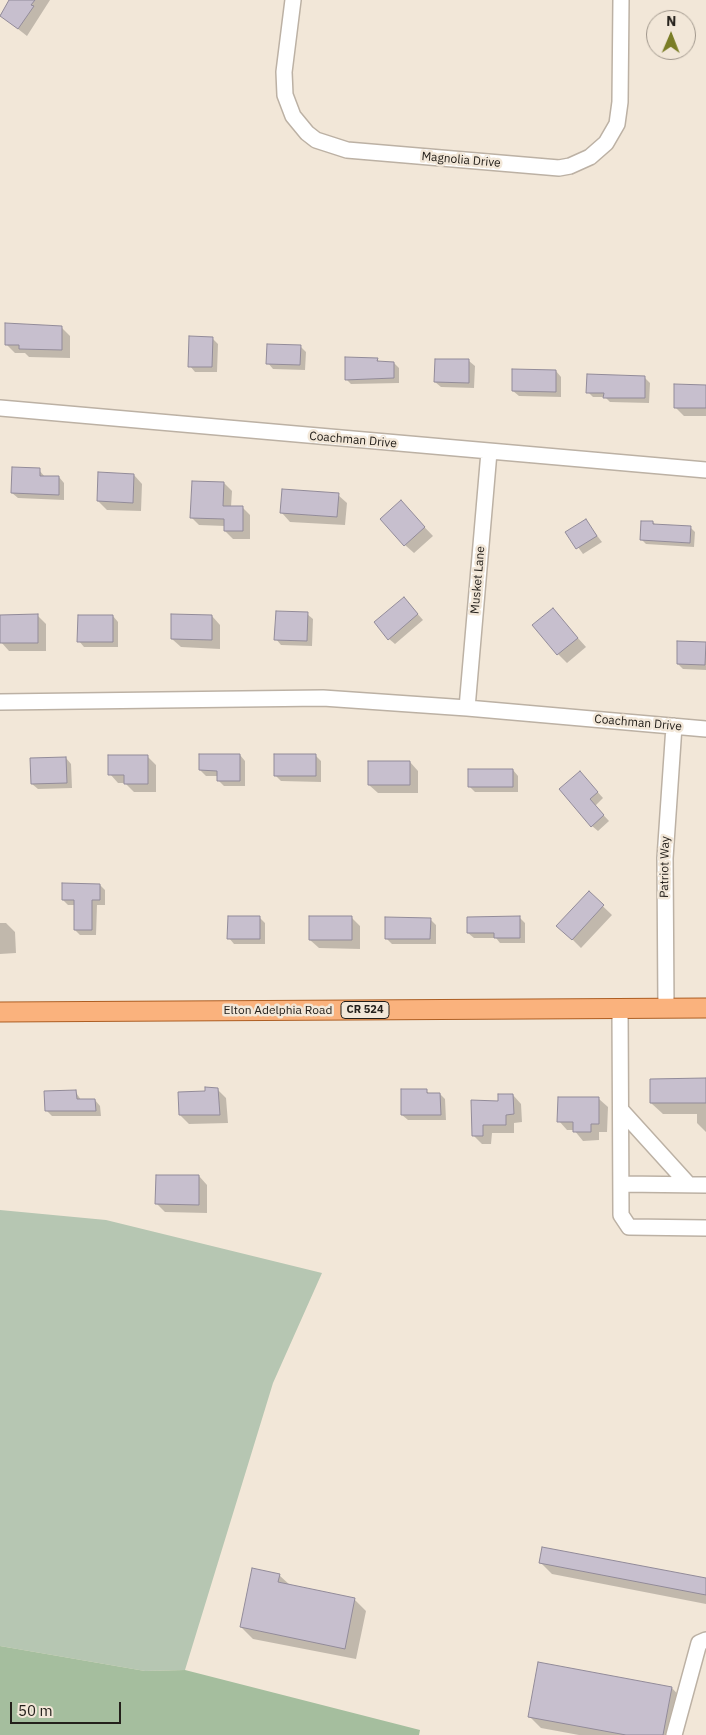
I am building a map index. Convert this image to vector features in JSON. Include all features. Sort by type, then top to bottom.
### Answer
[{"type":"main road","name":"Elton Adelphia Road","points":[[0,1012],[706,1008]]},
{"type":"street","name":"Magnolia Drive","points":[[293,0],[284,72],[285,95],[293,116],[316,140],[348,150],[559,168],[575,164],[590,157],[606,143],[616,124],[620,102],[620,0]]},
{"type":"street","name":"Coachman Drive","points":[[0,408],[706,470]]},
{"type":"street","name":"Musket Lane","points":[[467,708],[489,452]]},
{"type":"street","name":"Coachman Drive","points":[[0,702],[323,698],[467,708],[706,729]]},
{"type":"street","name":"Patriot Way","points":[[666,1009],[665,858],[674,726]]},
{"type":"street","points":[[620,1009],[621,1215],[629,1227],[706,1228]]},
{"type":"street","points":[[621,1110],[689,1185]]},
{"type":"street","points":[[621,1184],[706,1185]]},
{"type":"street","points":[[674,1735],[699,1643],[706,1640]]},
{"type":"green space","points":[[0,1210],[106,1220],[322,1273],[273,1383],[185,1670],[145,1671],[0,1646]]},
{"type":"green space","points":[[0,1646],[145,1671],[185,1670],[420,1730],[419,1735],[0,1735]]},
{"type":"building","points":[[9,0],[35,0],[31,5],[34,6],[18,29],[0,16]]},
{"type":"building","points":[[5,323],[62,326],[62,350],[19,349],[19,345],[5,345]]},
{"type":"building","points":[[189,336],[213,337],[212,367],[188,367]]},
{"type":"building","points":[[267,344],[301,345],[300,365],[266,364]]},
{"type":"building","points":[[345,357],[378,358],[377,361],[394,362],[394,378],[345,380]]},
{"type":"building","points":[[435,359],[469,359],[469,383],[434,382]]},
{"type":"building","points":[[512,369],[556,370],[556,392],[512,391]]},
{"type":"building","points":[[587,374],[645,376],[645,398],[603,398],[604,393],[586,393]]},
{"type":"building","points":[[674,384],[706,385],[706,408],[674,408]]},
{"type":"building","points":[[12,467],[40,468],[40,476],[59,476],[59,495],[11,493]]},
{"type":"building","points":[[98,472],[134,474],[133,503],[97,501]]},
{"type":"building","points":[[192,481],[224,482],[223,506],[243,506],[243,531],[224,531],[224,519],[190,518]]},
{"type":"building","points":[[282,489],[339,493],[337,517],[280,513]]},
{"type":"building","points":[[401,500],[425,527],[404,546],[380,519]]},
{"type":"building","points":[[586,519],[597,536],[576,549],[565,532]]},
{"type":"building","points":[[641,521],[653,521],[653,524],[691,526],[690,543],[640,540]]},
{"type":"building","points":[[404,597],[418,614],[388,640],[374,622]]},
{"type":"building","points":[[553,608],[578,638],[557,655],[532,625]]},
{"type":"building","points":[[276,611],[308,612],[307,641],[274,640]]},
{"type":"building","points":[[38,614],[38,643],[0,643],[0,615]]},
{"type":"building","points":[[171,614],[212,615],[212,640],[171,639]]},
{"type":"building","points":[[78,615],[113,615],[113,642],[77,642]]},
{"type":"building","points":[[677,641],[706,642],[705,665],[677,664]]},
{"type":"building","points":[[199,754],[240,754],[240,781],[217,781],[217,771],[199,770]]},
{"type":"building","points":[[274,754],[316,754],[316,776],[274,776]]},
{"type":"building","points":[[108,755],[148,755],[148,784],[124,784],[124,775],[108,775]]},
{"type":"building","points":[[66,757],[67,783],[31,784],[30,758]]},
{"type":"building","points":[[368,761],[410,761],[410,785],[368,785]]},
{"type":"building","points":[[468,769],[513,769],[513,787],[468,787]]},
{"type":"building","points":[[580,771],[598,792],[590,799],[604,815],[591,827],[559,789]]},
{"type":"building","points":[[62,883],[100,884],[100,900],[92,900],[92,930],[74,930],[74,900],[62,900]]},
{"type":"building","points":[[589,891],[604,905],[572,940],[556,926]]},
{"type":"building","points":[[228,916],[260,916],[260,939],[227,939]]},
{"type":"building","points":[[309,916],[352,916],[352,940],[309,940]]},
{"type":"building","points":[[520,916],[520,938],[494,938],[494,933],[467,933],[467,917]]},
{"type":"building","points":[[385,917],[431,918],[430,939],[385,939]]},
{"type":"building","points":[[706,1078],[706,1103],[650,1103],[650,1079]]},
{"type":"building","points":[[205,1087],[218,1088],[220,1115],[179,1115],[178,1092],[205,1091]]},
{"type":"building","points":[[401,1089],[427,1089],[427,1093],[440,1093],[441,1115],[401,1115]]},
{"type":"building","points":[[76,1090],[77,1099],[95,1099],[96,1111],[45,1111],[44,1091]]},
{"type":"building","points":[[498,1094],[513,1094],[514,1114],[506,1115],[506,1125],[483,1125],[483,1136],[472,1136],[471,1100],[498,1101]]},
{"type":"building","points":[[558,1097],[599,1097],[599,1124],[591,1124],[591,1132],[573,1132],[573,1122],[557,1122]]},
{"type":"building","points":[[156,1175],[199,1175],[199,1205],[155,1204]]},
{"type":"building","points":[[542,1547],[706,1578],[706,1595],[539,1563]]},
{"type":"building","points":[[252,1568],[280,1574],[278,1582],[355,1598],[345,1649],[240,1627]]},
{"type":"building","points":[[538,1662],[672,1687],[663,1735],[626,1735],[528,1717]]}]
